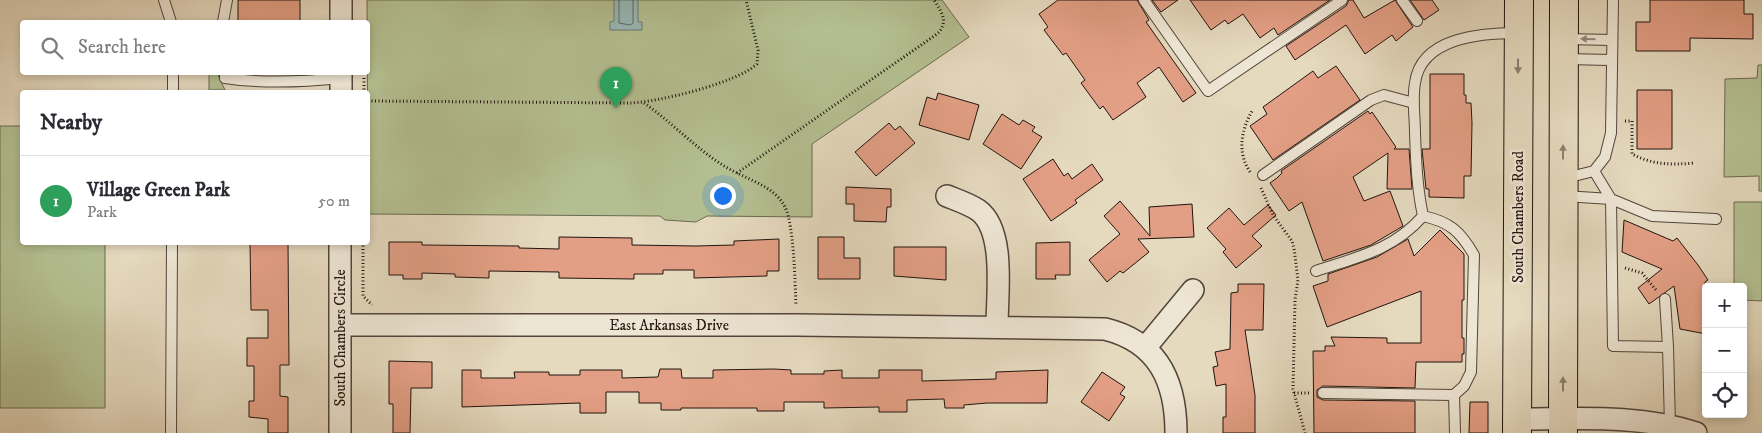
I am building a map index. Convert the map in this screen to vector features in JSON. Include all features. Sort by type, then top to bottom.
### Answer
[{"type":"main road","name":"South Chambers Road","points":[[1518,426],[1519,0]]},
{"type":"main road","points":[[1563,426],[1564,0]]},
{"type":"street","points":[[341,0],[341,20]]},
{"type":"street","points":[[947,196],[979,211],[992,228],[997,254],[997,326]]},
{"type":"street","name":"South Chambers Circle","points":[[340,245],[340,433]]},
{"type":"street","points":[[1145,348],[1193,290]]},
{"type":"street","name":"East Arkansas Drive","points":[[340,324],[997,326],[1104,329],[1124,334],[1145,348],[1161,366],[1172,388],[1176,433]]},
{"type":"street","points":[[1518,426],[1563,426],[1630,420],[1670,426],[1696,433]]},
{"type":"lane","points":[[164,0],[170,20]]},
{"type":"lane","points":[[223,20],[227,0]]},
{"type":"lane","points":[[1144,0],[1208,91],[1342,0]]},
{"type":"lane","points":[[1402,0],[1417,21]]},
{"type":"lane","points":[[1563,187],[1594,171],[1605,157],[1611,132],[1613,0]]},
{"type":"lane","points":[[1423,216],[1418,192],[1414,103],[1414,83],[1418,70],[1426,58],[1443,46],[1461,38],[1480,33],[1518,33]]},
{"type":"lane","points":[[1564,49],[1612,40]]},
{"type":"lane","points":[[1564,49],[1611,60]]},
{"type":"lane","points":[[173,75],[173,90]]},
{"type":"lane","points":[[225,75],[226,78],[246,81],[299,83],[341,81]]},
{"type":"lane","points":[[1257,177],[1371,100],[1384,95],[1414,103]]},
{"type":"lane","points":[[1594,171],[1611,199],[1613,346],[1668,347]]},
{"type":"lane","points":[[1563,187],[1611,199],[1652,216],[1716,218]]},
{"type":"lane","points":[[1316,271],[1395,242],[1410,231],[1423,216]]},
{"type":"lane","points":[[1323,393],[1454,395],[1464,386],[1471,372],[1474,255],[1456,230],[1442,220],[1423,216]]},
{"type":"lane","points":[[172,245],[172,433]]},
{"type":"lane","points":[[1665,299],[1670,426]]},
{"type":"lane","points":[[1454,395],[1455,433]]},
{"type":"path","points":[[370,101],[644,102],[679,94],[728,79],[748,71],[757,64],[758,50],[746,0]]},
{"type":"path","points":[[736,173],[942,30],[944,20],[934,0]]},
{"type":"path","points":[[364,78],[364,90]]},
{"type":"path","points":[[644,102],[709,155],[736,173],[773,192],[785,206],[794,260],[797,325]]},
{"type":"path","points":[[1252,111],[1244,130],[1241,146],[1243,160],[1257,177],[1273,215],[1292,241],[1294,248],[1298,280],[1295,300],[1293,389],[1305,433]]},
{"type":"path","points":[[1625,121],[1632,121],[1632,154],[1650,162],[1661,164],[1694,163]]},
{"type":"path","points":[[363,245],[363,296],[368,303]]},
{"type":"path","points":[[1612,264],[1642,273],[1665,299]]},
{"type":"green space","points":[[367,0],[942,0],[969,37],[812,144],[812,217],[707,216],[696,222],[665,220],[660,216],[370,214],[370,90],[367,90],[367,75],[370,75],[370,20],[367,20]]},
{"type":"green space","points":[[1758,65],[1762,65],[1762,191],[1759,191],[1759,176],[1724,177],[1725,79],[1757,78]]},
{"type":"green space","points":[[209,75],[218,75],[225,90],[209,90]]},
{"type":"green space","points":[[0,126],[20,126],[20,245],[105,245],[105,408],[0,408]]},
{"type":"green space","points":[[1734,202],[1762,202],[1762,301],[1747,300],[1747,283],[1734,283]]},
{"type":"water","points":[[614,0],[638,0],[638,22],[642,22],[642,30],[610,30],[610,22],[614,21]]},
{"type":"building","points":[[238,0],[300,0],[300,20],[238,20]]},
{"type":"building","points":[[1058,0],[1137,0],[1149,20],[1146,22],[1196,93],[1183,102],[1159,67],[1137,83],[1146,97],[1113,120],[1103,106],[1100,109],[1081,83],[1085,80],[1066,53],[1063,55],[1044,30],[1048,27],[1039,14]]},
{"type":"building","points":[[1152,0],[1178,0],[1161,12]]},
{"type":"building","points":[[1190,0],[1330,0],[1278,35],[1274,28],[1260,38],[1243,14],[1228,24],[1225,20],[1211,30]]},
{"type":"building","points":[[1349,0],[1353,0],[1364,18],[1395,0],[1413,27],[1396,41],[1392,35],[1365,54],[1346,25],[1295,60],[1286,46],[1346,6]]},
{"type":"building","points":[[1410,0],[1432,0],[1439,10],[1424,20]]},
{"type":"building","points":[[1650,0],[1744,0],[1744,14],[1753,14],[1753,39],[1690,38],[1690,51],[1636,51],[1636,22],[1650,22]]},
{"type":"building","points":[[1336,66],[1360,100],[1273,160],[1250,126],[1267,114],[1263,107],[1313,71],[1318,78]]},
{"type":"building","points":[[1430,74],[1464,74],[1464,95],[1466,95],[1466,103],[1471,103],[1472,123],[1471,176],[1464,176],[1464,198],[1429,197],[1429,189],[1426,189],[1422,149],[1430,149]]},
{"type":"building","points":[[1637,90],[1672,90],[1672,149],[1637,149]]},
{"type":"building","points":[[938,93],[979,105],[969,140],[919,125],[927,97],[936,100]]},
{"type":"building","points":[[1368,111],[1370,114],[1372,112],[1396,147],[1394,149],[1409,149],[1412,189],[1387,189],[1388,153],[1353,177],[1364,201],[1390,191],[1403,226],[1371,245],[1323,261],[1302,202],[1289,211],[1270,183],[1282,173],[1281,171]]},
{"type":"building","points":[[1002,114],[1019,125],[1023,120],[1035,127],[1032,131],[1042,137],[1021,169],[983,144]]},
{"type":"building","points":[[889,123],[895,130],[900,126],[915,143],[876,176],[855,152]]},
{"type":"building","points":[[1053,159],[1064,176],[1068,173],[1072,179],[1092,164],[1103,180],[1075,200],[1077,203],[1051,221],[1023,179]]},
{"type":"building","points":[[846,187],[891,189],[891,207],[887,207],[886,222],[854,221],[854,204],[846,204]]},
{"type":"building","points":[[1120,201],[1150,236],[1149,207],[1192,204],[1194,237],[1138,239],[1149,252],[1123,273],[1120,271],[1107,282],[1089,260],[1120,234],[1104,216]]},
{"type":"building","points":[[1268,205],[1276,215],[1252,236],[1262,246],[1236,268],[1223,252],[1226,249],[1207,228],[1229,208],[1244,225]]},
{"type":"building","points":[[1624,220],[1673,241],[1677,238],[1708,280],[1702,283],[1702,333],[1680,329],[1674,286],[1649,304],[1638,288],[1662,269],[1622,252]]},
{"type":"building","points":[[1440,230],[1464,254],[1462,338],[1464,338],[1464,354],[1462,354],[1462,362],[1416,362],[1415,388],[1323,386],[1317,390],[1317,397],[1323,400],[1415,401],[1415,433],[1314,433],[1313,351],[1325,351],[1325,346],[1335,346],[1331,337],[1387,338],[1387,343],[1421,343],[1421,291],[1327,327],[1313,286],[1328,281],[1328,274],[1377,257],[1408,239],[1414,256]]},
{"type":"building","points":[[559,237],[632,238],[632,245],[696,246],[734,245],[734,241],[779,239],[779,271],[767,271],[767,276],[694,278],[694,270],[663,270],[663,274],[634,274],[634,279],[559,278],[559,272],[489,271],[489,278],[455,277],[455,274],[422,273],[422,279],[403,279],[403,275],[389,275],[389,242],[422,242],[422,245],[519,246],[519,248],[559,249]]},
{"type":"building","points":[[818,237],[844,237],[844,258],[860,258],[860,279],[818,279]]},
{"type":"building","points":[[1070,242],[1070,275],[1055,275],[1056,279],[1036,279],[1036,243]]},
{"type":"building","points":[[250,245],[288,245],[289,365],[280,365],[280,396],[288,397],[288,433],[268,433],[268,419],[249,417],[249,401],[254,401],[254,366],[247,366],[247,338],[268,338],[268,310],[251,310]]},
{"type":"building","points":[[894,247],[946,247],[946,280],[894,276]]},
{"type":"building","points":[[1238,284],[1264,284],[1263,330],[1245,330],[1255,395],[1255,433],[1223,433],[1223,417],[1226,417],[1226,384],[1216,386],[1213,367],[1218,366],[1215,352],[1230,349],[1231,293],[1238,292]]},
{"type":"building","points":[[389,361],[432,362],[432,388],[411,388],[410,433],[393,433],[393,404],[389,404]]},
{"type":"building","points":[[660,369],[681,369],[682,378],[713,378],[713,370],[774,369],[791,370],[791,374],[824,374],[824,371],[842,370],[842,378],[879,378],[879,370],[922,370],[922,381],[996,379],[996,372],[1048,370],[1047,403],[987,403],[964,405],[964,408],[945,408],[944,399],[907,400],[907,412],[879,412],[879,407],[824,408],[824,402],[784,402],[784,411],[757,411],[757,408],[681,408],[681,410],[661,410],[661,403],[639,403],[639,392],[606,392],[606,413],[580,413],[580,403],[462,407],[462,370],[481,370],[481,378],[515,378],[514,372],[549,372],[549,375],[580,375],[580,370],[622,370],[622,378],[658,377]]},
{"type":"building","points":[[1102,372],[1125,387],[1120,394],[1125,397],[1109,421],[1081,402]]},
{"type":"building","points":[[1470,402],[1488,402],[1488,433],[1469,433]]},
{"type":"place","name":"Village Green Park","points":[[616,108]]}]
